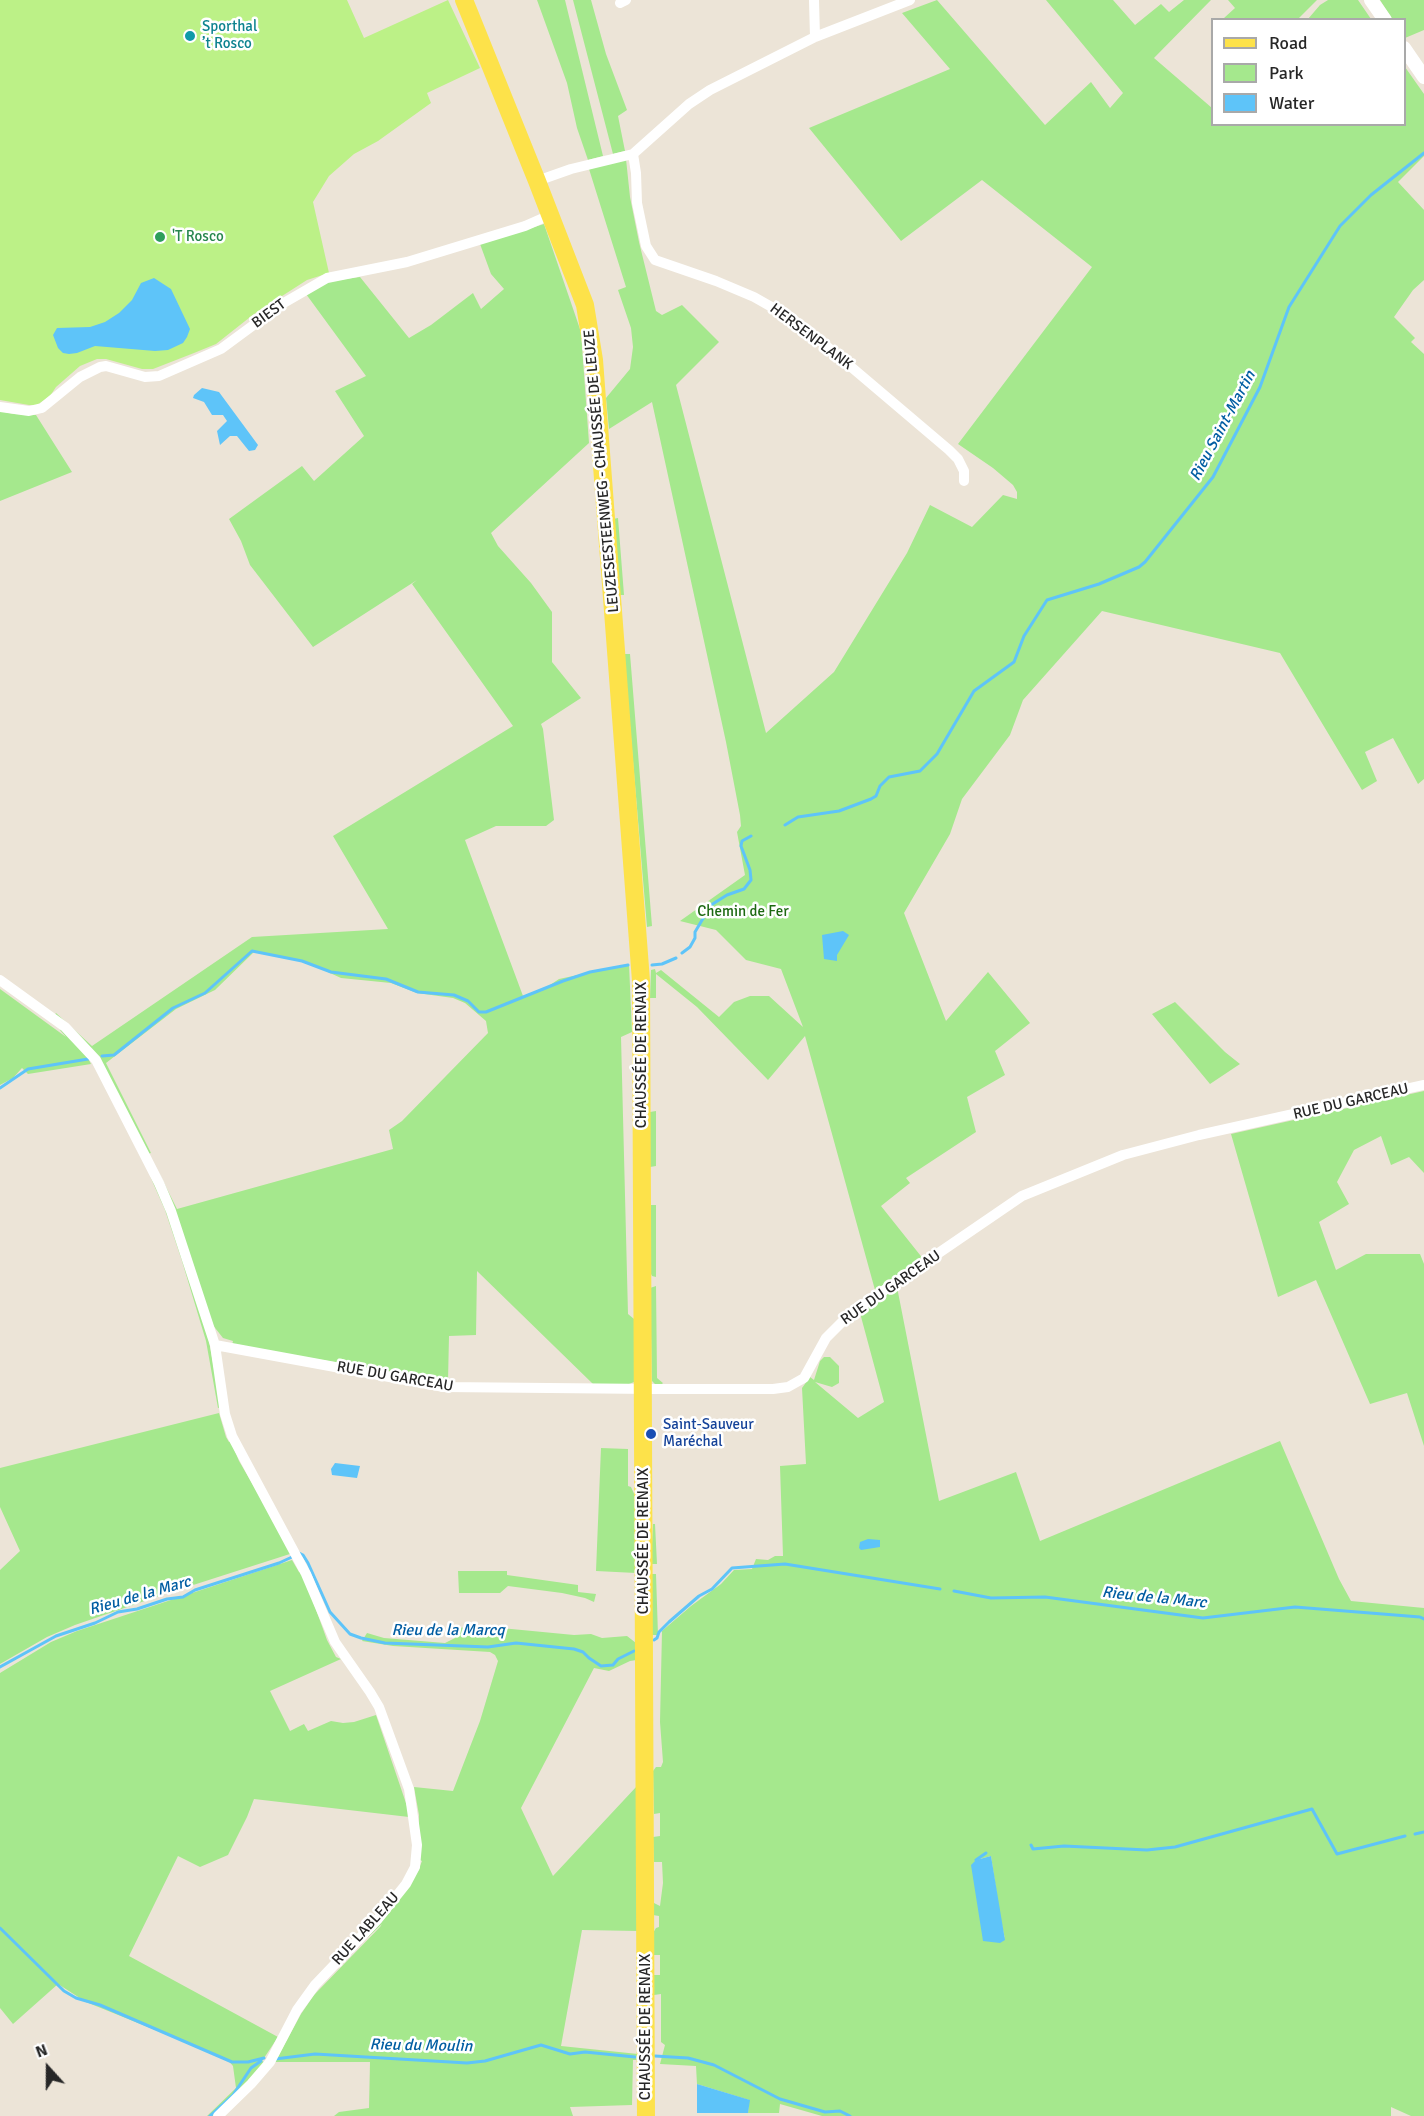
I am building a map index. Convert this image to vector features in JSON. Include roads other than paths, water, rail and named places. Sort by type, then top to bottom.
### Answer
[{"type":"main road","name":"LEUZESESTEENWEG - CHAUSSÉE DE LEUZE","points":[[464,0],[585,305],[594,360],[641,965]]},
{"type":"main road","name":"CHAUSSÉE DE RENAIX","points":[[641,965],[646,2116]]},
{"type":"street","points":[[814,0],[815,37]]},
{"type":"street","points":[[537,181],[572,169],[633,154],[689,104],[710,90],[815,37],[910,0]]},
{"type":"street","points":[[1371,0],[1383,18]]},
{"type":"street","points":[[1408,54],[1424,77]]},
{"type":"street","name":"HERSENPLANK","points":[[633,154],[637,203],[646,246],[655,260],[754,297],[791,318],[949,450],[958,459],[964,471],[964,481]]},
{"type":"street","name":"BIEST","points":[[0,407],[29,411],[42,408],[80,377],[100,366],[145,377],[159,376],[221,349],[282,304],[327,278],[417,259],[525,226],[550,215]]},
{"type":"street","points":[[0,980],[65,1028],[96,1060],[171,1210],[215,1345]]},
{"type":"street","name":"RUE DU GARCEAU","points":[[215,1345],[432,1386],[643,1389],[788,1387],[804,1378],[826,1338],[851,1313],[1022,1196],[1134,1152],[1199,1135],[1424,1085]]},
{"type":"street","name":"RUE LABLEAU","points":[[215,1345],[228,1426],[311,1584],[335,1642],[370,1692],[385,1722],[409,1789],[417,1845],[417,1857],[406,1884],[315,1985],[297,2010],[270,2062],[218,2116]]},
{"type":"water","points":[[154,278],[171,289],[190,329],[183,343],[168,350],[155,351],[95,346],[69,354],[63,353],[58,348],[53,335],[57,328],[90,327],[105,322],[119,313],[132,300],[141,283]]},
{"type":"water","points":[[202,388],[219,392],[258,445],[255,450],[249,451],[237,436],[230,436],[220,445],[217,431],[227,421],[223,415],[212,415],[204,402],[193,398]]},
{"type":"water","points":[[843,931],[849,935],[837,955],[837,961],[824,959],[822,935]]},
{"type":"water","points":[[335,1463],[360,1466],[357,1478],[332,1475],[331,1469]]},
{"type":"water","points":[[868,1539],[880,1540],[880,1547],[861,1550],[860,1542]]},
{"type":"water","points":[[991,1856],[1005,1940],[1000,1943],[983,1941],[971,1865],[976,1860]]},
{"type":"water","points":[[697,2084],[750,2100],[748,2113],[697,2113]]},
{"type":"waterway","name":"Rieu Saint-Martin","points":[[785,825],[798,817],[839,811],[871,799],[876,796],[880,786],[889,777],[920,771],[937,754],[974,691],[1014,662],[1024,636],[1047,600],[1099,584],[1139,567],[1145,562],[1213,477],[1260,387],[1289,307],[1340,226],[1371,195],[1424,153]]},
{"type":"waterway","points":[[682,953],[690,947],[695,938],[695,932],[711,905],[727,895],[744,889],[751,880],[750,870],[741,846],[742,841],[751,836]]},
{"type":"waterway","points":[[102,1056],[114,1055],[173,1008],[205,993],[252,951],[302,961],[331,972],[386,979],[418,992],[454,995],[468,1001],[479,1012],[486,1012],[590,972],[628,965]]},
{"type":"waterway","name":"Rieu Saint-Martin","points":[[652,965],[662,964],[676,958]]},
{"type":"waterway","points":[[0,1088],[28,1069],[88,1059]]},
{"type":"waterway","name":"Rieu de la Marcq","points":[[299,1553],[308,1563],[330,1612],[350,1634],[361,1638],[385,1643],[488,1647],[516,1643],[574,1649],[583,1652],[601,1666],[613,1665],[618,1659],[634,1651]]},
{"type":"waterway","name":"Rieu de la Marc","points":[[0,1667],[56,1636],[95,1623],[118,1612],[183,1597],[195,1590],[292,1557]]},
{"type":"waterway","name":"Rieu de la Marcq","points":[[654,1640],[669,1622],[699,1596],[712,1589],[732,1568],[785,1564],[940,1589]]},
{"type":"waterway","name":"Rieu de la Marc","points":[[954,1591],[991,1598],[1045,1597],[1203,1618],[1295,1607],[1424,1619]]},
{"type":"waterway","points":[[1031,1845],[1033,1849],[1064,1846],[1147,1850],[1175,1847],[1312,1809],[1337,1854],[1405,1836]]},
{"type":"waterway","points":[[1415,1834],[1424,1832]]},
{"type":"waterway","points":[[976,1860],[986,1853]]},
{"type":"waterway","points":[[0,1928],[64,1991],[76,1998],[100,2005],[232,2062],[248,2062],[264,2058]]},
{"type":"waterway","name":"Rieu du Moulin","points":[[275,2059],[315,2054],[467,2063],[485,2061],[541,2045],[570,2054],[585,2052],[635,2057]]},
{"type":"waterway","name":"Rieu du Moulin","points":[[655,2056],[688,2058],[714,2065],[780,2099],[825,2112],[840,2111],[850,2116]]},
{"type":"waterway","name":"Rieu du Moulin","points":[[210,2116],[233,2095],[251,2068],[261,2061]]},
{"type":"place","name":"Sporthal ’t Rosco","points":[[190,36]]},
{"type":"place","name":"'T Rosco","points":[[160,237]]},
{"type":"place","name":"Saint-Sauveur Maréchal","points":[[651,1434]]},
{"type":"park label","name":"Chemin de Fer","points":[[743,912]]}]
